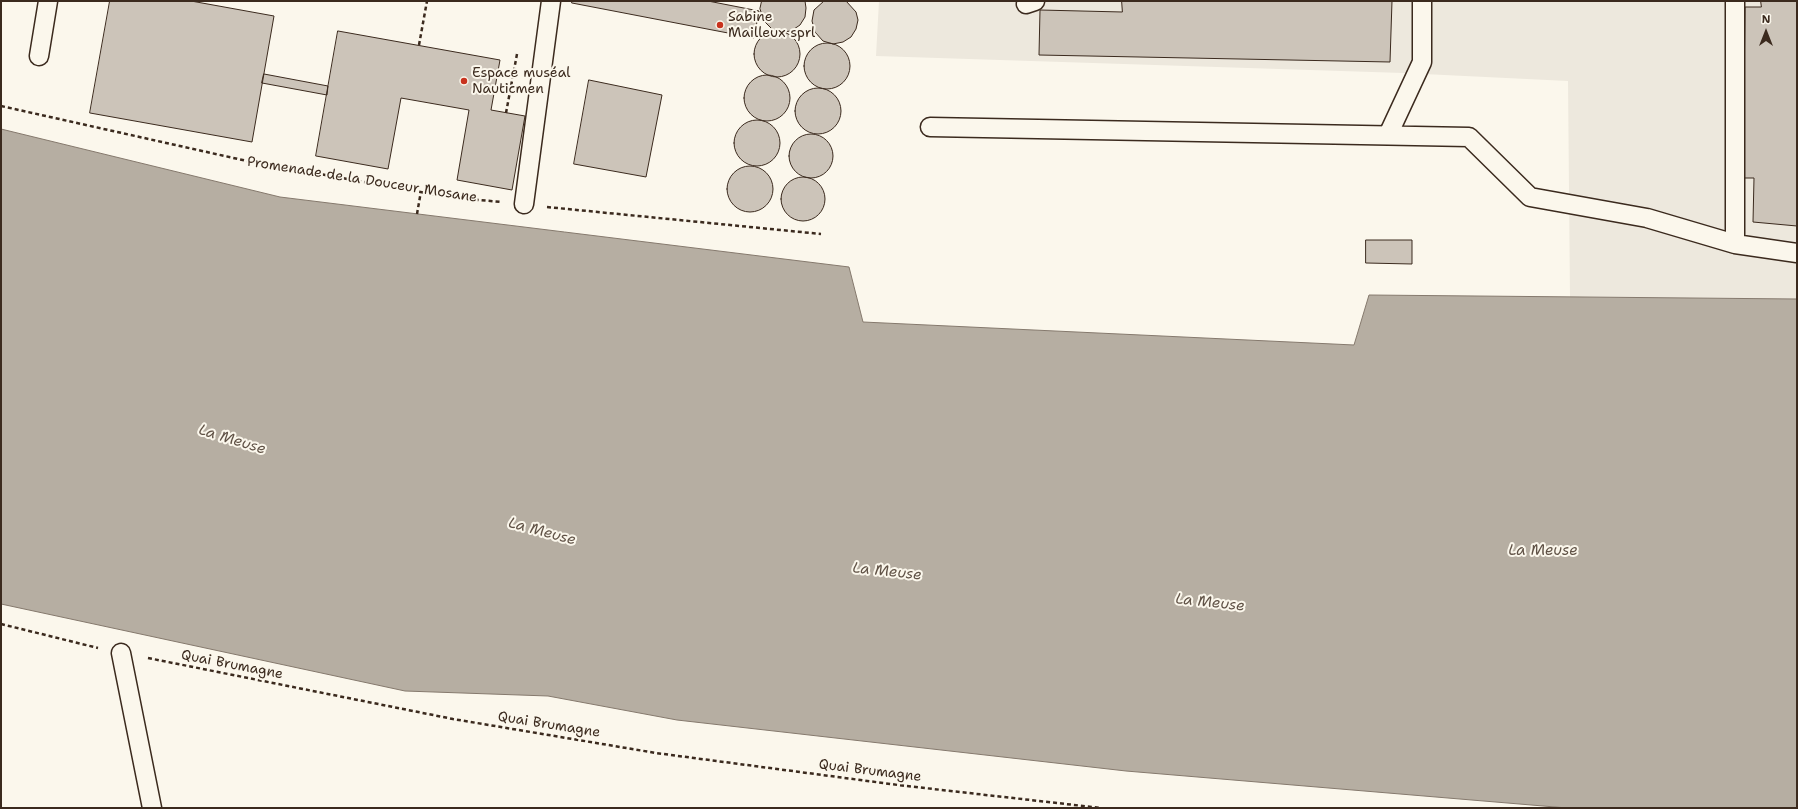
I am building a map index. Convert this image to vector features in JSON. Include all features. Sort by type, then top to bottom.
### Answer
[{"type":"lane","points":[[40,56],[48,1]]},
{"type":"lane","points":[[524,204],[551,1]]},
{"type":"lane","points":[[1388,135],[1422,62],[1422,1]]},
{"type":"lane","points":[[1735,1],[1735,244]]},
{"type":"lane","points":[[930,127],[1470,136],[1530,197],[1647,218],[1735,244],[1797,253]]},
{"type":"lane","points":[[120,653],[152,808]]},
{"type":"path","points":[[418,45],[427,1]]},
{"type":"path","points":[[506,113],[515,67]]},
{"type":"path","name":"Promenade de la Douceur Mosane","points":[[1,106],[247,161],[448,197],[821,234]]},
{"type":"path","points":[[417,214],[421,191]]},
{"type":"path","name":"Quai Brumagne","points":[[1,624],[120,653],[452,719],[656,753],[898,785],[1101,808]]},
{"type":"shaded area","points":[[879,1],[1797,1],[1797,299],[1570,297],[1568,81],[1403,73],[876,56]]},
{"type":"water","name":"La Meuse","points":[[1,129],[280,197],[849,267],[863,322],[1354,345],[1369,295],[1797,299],[1797,808],[1567,808],[1126,771],[677,720],[548,696],[405,691],[1,604]]},
{"type":"building","points":[[110,1],[191,1],[274,16],[252,142],[90,113]]},
{"type":"building","name":"Sabine Mailleux sprl","points":[[572,1],[708,1],[759,11],[754,38],[572,3]]},
{"type":"building","points":[[762,1],[805,1],[805,17],[800,25],[791,31],[781,32],[772,29],[764,21],[760,9]]},
{"type":"building","points":[[824,1],[846,1],[856,12],[858,20],[856,29],[851,37],[843,42],[833,44],[823,41],[815,32],[812,21],[814,10]]},
{"type":"building","points":[[1122,1],[1392,1],[1390,62],[1039,55],[1040,10],[1122,12]]},
{"type":"building","points":[[1761,1],[1797,1],[1797,226],[1753,222],[1754,178],[1743,178],[1745,7],[1761,7]]},
{"type":"building","points":[[338,31],[500,60],[491,110],[525,116],[512,190],[457,180],[469,110],[401,98],[388,169],[316,156]]},
{"type":"building","points":[[777,31],[790,35],[796,41],[800,54],[796,67],[790,73],[777,77],[764,73],[758,67],[754,54],[758,41],[764,35]]},
{"type":"building","points":[[827,43],[840,47],[846,53],[850,66],[846,79],[840,85],[827,89],[814,85],[808,79],[804,66],[808,53],[814,47]]},
{"type":"building","points":[[264,74],[328,86],[327,95],[262,83]]},
{"type":"building","points":[[767,75],[780,79],[786,85],[790,98],[786,111],[780,117],[767,121],[754,117],[748,111],[744,98],[748,85],[754,79]]},
{"type":"building","points":[[589,80],[662,95],[646,177],[574,164]]},
{"type":"building","points":[[818,88],[831,92],[837,98],[841,111],[837,124],[831,130],[818,134],[805,130],[799,124],[795,111],[799,98],[805,92]]},
{"type":"building","points":[[757,120],[770,124],[776,130],[780,143],[776,156],[770,162],[757,166],[744,162],[738,156],[734,143],[738,130],[744,124]]},
{"type":"building","points":[[807,134],[815,134],[820,135],[827,140],[832,147],[832,165],[827,172],[820,177],[807,178],[799,175],[792,168],[789,160],[789,152],[792,144],[799,137]]},
{"type":"building","points":[[750,166],[763,170],[769,176],[773,189],[769,202],[763,208],[750,212],[737,208],[731,202],[727,189],[731,176],[737,170]]},
{"type":"building","points":[[799,177],[807,177],[812,178],[819,183],[824,190],[824,208],[819,215],[812,220],[799,221],[791,218],[784,211],[781,203],[781,195],[784,187],[791,180]]},
{"type":"building","points":[[1366,240],[1412,240],[1412,264],[1366,263]]},
{"type":"place","name":"Sabine Mailleux sprl","points":[[720,25]]},
{"type":"place","name":"Espace muséal Nauticmen","points":[[464,81]]}]
